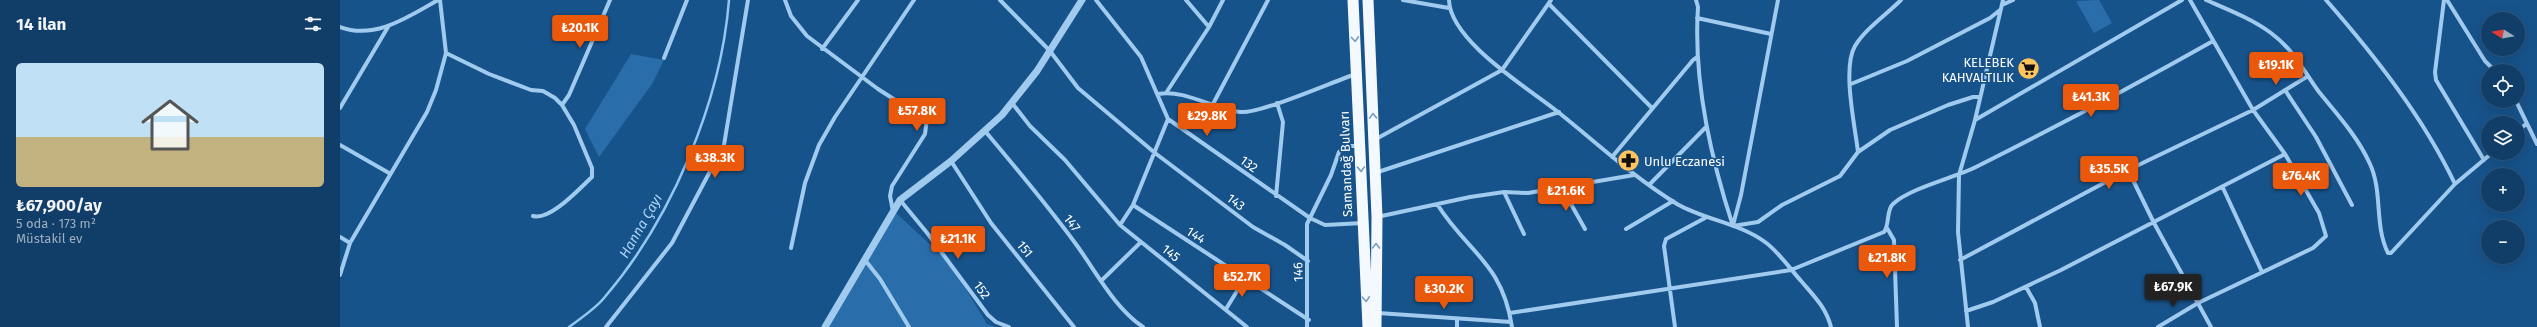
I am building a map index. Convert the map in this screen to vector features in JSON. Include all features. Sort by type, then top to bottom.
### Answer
[{"type":"highway","name":"Samandağ Bulvarı","points":[[1353,0],[1368,327]]},
{"type":"highway","points":[[1368,0],[1377,216],[1376,327]]},
{"type":"street","points":[[340,27],[358,31],[388,27],[439,0],[446,53],[436,90],[427,112],[389,173],[350,243],[340,275]]},
{"type":"street","points":[[562,105],[569,95],[610,0]]},
{"type":"street","points":[[664,58],[687,0]]},
{"type":"street","points":[[606,327],[672,243],[724,145],[748,0]]},
{"type":"street","points":[[785,0],[791,16],[807,36],[822,49],[903,105],[929,104],[925,134],[892,186],[890,196],[893,211]]},
{"type":"street","points":[[822,49],[858,0]]},
{"type":"street","points":[[791,248],[805,183],[819,145],[835,117],[914,0]]},
{"type":"street","name":"143","points":[[1000,0],[1050,51],[1078,88],[1155,153],[1253,228],[1285,245],[1308,262]]},
{"type":"street","points":[[825,327],[900,200],[950,161],[985,131],[1012,103],[1050,51],[1082,0]]},
{"type":"street","points":[[1096,0],[1141,56],[1168,118],[1133,205],[1120,225]]},
{"type":"street","points":[[1186,0],[1209,27]]},
{"type":"street","points":[[1166,93],[1209,27],[1223,0]]},
{"type":"street","points":[[1213,104],[1268,0]]},
{"type":"street","points":[[1403,0],[1449,8]]},
{"type":"street","points":[[1449,0],[1449,8],[1454,20],[1471,42],[1502,70],[1559,112],[1634,175],[1673,201],[1705,218],[1733,226],[1766,242],[1820,302],[1831,327],[1827,327]]},
{"type":"street","points":[[1374,140],[1502,70],[1536,20],[1550,5],[1551,0]]},
{"type":"street","points":[[1696,0],[1698,7],[1697,57],[1706,127],[1721,187],[1733,226]]},
{"type":"street","points":[[1733,226],[1741,195],[1778,0]]},
{"type":"street","points":[[1858,152],[1850,61],[1854,47],[1901,0]]},
{"type":"street","points":[[1968,327],[1960,260],[1959,175],[1975,120],[2000,10],[2003,2],[2013,0]]},
{"type":"street","points":[[1975,120],[2182,0]]},
{"type":"street","points":[[2158,327],[2198,302],[2313,248],[2326,236],[2319,213],[2285,154],[2253,110],[2190,0]]},
{"type":"street","points":[[2206,0],[2250,20],[2272,34],[2294,52],[2308,76],[2350,132],[2370,164],[2379,200],[2380,223],[2388,253],[2391,253],[2455,184],[2484,160]]},
{"type":"street","points":[[2326,0],[2396,88],[2444,162],[2455,184]]},
{"type":"street","points":[[2445,0],[2488,64]]},
{"type":"street","points":[[2445,0],[2435,72],[2436,80],[2481,155]]},
{"type":"street","points":[[1550,5],[1652,108]]},
{"type":"street","points":[[1851,84],[1907,61],[1990,18],[2000,10]]},
{"type":"street","points":[[1698,18],[1771,34]]},
{"type":"street","points":[[340,108],[388,27]]},
{"type":"street","points":[[1897,327],[1894,240],[1887,228],[1891,206],[1894,203],[1915,192],[1959,175],[2083,114],[2213,41]]},
{"type":"street","points":[[446,53],[489,74],[531,90],[543,91],[562,105],[574,125],[592,168],[592,177],[566,201],[543,217],[532,216]]},
{"type":"street","points":[[1612,158],[1652,108],[1697,57]]},
{"type":"street","points":[[1158,94],[1166,93],[1241,112],[1277,103],[1357,74]]},
{"type":"street","points":[[1960,260],[2128,170],[2253,110],[2308,76]]},
{"type":"street","points":[[2285,90],[2319,142],[2352,205]]},
{"type":"street","points":[[1733,226],[1758,222],[1782,205],[1840,176],[1858,152],[1890,130],[1948,105],[1973,97],[1980,97]]},
{"type":"street","name":"145","points":[[1012,103],[1030,126],[1065,160],[1120,225],[1248,327]]},
{"type":"street","points":[[1276,196],[1283,122],[1277,103]]},
{"type":"street","points":[[2519,108],[2537,144]]},
{"type":"street","points":[[1375,173],[1559,112]]},
{"type":"street","name":"132","points":[[1168,118],[1276,196],[1310,218],[1325,225],[1363,223]]},
{"type":"street","points":[[1649,185],[1706,127]]},
{"type":"street","name":"147","points":[[985,131],[1078,247],[1101,281],[1122,308],[1143,327]]},
{"type":"street","points":[[340,145],[389,173]]},
{"type":"street","name":"146","points":[[1307,327],[1308,262],[1306,231],[1310,218],[1331,175],[1338,152],[1346,146],[1360,146]]},
{"type":"street","points":[[1966,311],[2026,287],[2154,224],[2285,154]]},
{"type":"street","name":"151","points":[[950,161],[991,223],[1074,327]]},
{"type":"street","points":[[2128,170],[2154,224],[2211,327]]},
{"type":"street","points":[[1377,216],[1504,192],[1528,194],[1634,175]]},
{"type":"street","points":[[1562,188],[1585,229]]},
{"type":"street","points":[[2222,188],[2262,272]]},
{"type":"street","points":[[1504,192],[1524,234]]},
{"type":"street","name":"152","points":[[900,200],[928,234],[988,315],[996,322],[1009,327]]},
{"type":"street","points":[[1626,229],[1673,201]]},
{"type":"street","points":[[1438,204],[1445,216],[1490,267],[1504,291],[1512,327]]},
{"type":"street","name":"144","points":[[1133,205],[1308,320]]},
{"type":"street","points":[[1675,327],[1664,246],[1666,239],[1705,218]]},
{"type":"street","points":[[1510,313],[1791,270],[1837,250],[1876,236],[1887,228]]},
{"type":"street","points":[[340,237],[350,243]]},
{"type":"street","points":[[1101,281],[1141,242]]},
{"type":"street","points":[[865,260],[880,280],[909,327]]},
{"type":"street","points":[[1226,310],[1245,278]]},
{"type":"street","points":[[2026,287],[2035,303],[2040,327]]},
{"type":"street","points":[[1375,313],[1511,322]]},
{"type":"street","points":[[1457,319],[1457,327]]},
{"type":"shaded area","points":[[2099,0],[2112,23],[2094,33],[2076,1]]},
{"type":"shaded area","points":[[631,54],[664,60],[652,84],[599,157],[585,129]]},
{"type":"shaded area","points":[[895,212],[950,263],[987,324],[996,327],[825,327]]},
{"type":"waterway","name":"Hanna Çayı","points":[[569,327],[588,313],[604,298],[628,267],[651,233],[671,196],[689,158],[704,119],[716,79],[724,39],[729,0]]},
{"type":"place","name":"KELEBEK KAHVALTILIK","points":[[2029,69]]},
{"type":"place","name":"Unlu Eczanesi","points":[[1628,161]]}]
